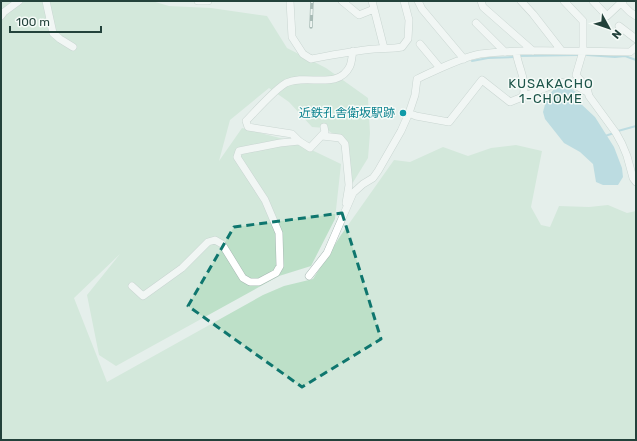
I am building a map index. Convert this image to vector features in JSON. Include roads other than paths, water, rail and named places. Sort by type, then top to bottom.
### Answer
[{"type":"street","points":[[1,16],[19,1]]},
{"type":"street","points":[[46,1],[53,33],[72,47]]},
{"type":"street","points":[[198,1],[208,1]]},
{"type":"street","points":[[290,1],[292,37],[303,54],[311,59],[353,51],[402,47],[408,39],[409,20],[404,1]]},
{"type":"street","points":[[342,1],[359,15],[374,9]]},
{"type":"street","points":[[372,1],[384,48]]},
{"type":"street","points":[[418,1],[422,9],[464,59]]},
{"type":"street","points":[[481,1],[484,7],[533,51]]},
{"type":"street","points":[[521,1],[561,50]]},
{"type":"street","points":[[564,1],[583,21],[583,51],[576,75],[587,88],[587,92],[615,132],[627,156],[634,180]]},
{"type":"street","points":[[593,1],[607,16],[622,2],[635,12]]},
{"type":"street","points":[[476,23],[505,52]]},
{"type":"street","points":[[619,26],[636,39]]},
{"type":"street","points":[[420,44],[440,68]]},
{"type":"street","points":[[309,276],[328,253],[353,193],[373,178],[382,165],[409,113],[415,95],[417,78],[479,54],[561,50],[634,51]]},
{"type":"street","points":[[324,127],[325,132],[310,148],[299,141],[292,134],[248,127],[246,121],[284,84],[296,80],[336,80],[350,65],[353,51]]},
{"type":"street","points":[[516,52],[524,81],[525,97]]},
{"type":"street","points":[[409,113],[416,116],[449,122],[482,80],[510,102],[560,82],[577,86],[587,92]]},
{"type":"street","points":[[322,136],[340,138],[345,144],[349,185],[340,224]]},
{"type":"street","points":[[132,286],[143,296],[182,268],[208,242],[215,240],[222,244],[243,278],[250,282],[259,282],[276,273],[280,266],[278,233],[265,200],[237,157],[239,151],[299,141]]},
{"type":"water","points":[[557,86],[571,89],[578,93],[580,103],[595,117],[614,147],[622,168],[623,177],[618,185],[603,185],[596,182],[593,164],[580,152],[564,143],[545,119],[543,112],[547,97]]},
{"type":"waterway","points":[[519,56],[578,55]]},
{"type":"waterway","points":[[587,55],[615,57],[625,56],[636,60]]},
{"type":"waterway","points":[[472,61],[488,58],[515,57]]},
{"type":"waterway","points":[[618,131],[636,126]]},
{"type":"waterway","points":[[605,136],[614,133]]},
{"type":"railway","points":[[311,27],[312,1]]},
{"type":"place","name":"近鉄孔舎衛坂駅跡","points":[[403,113]]},
{"type":"district","name":"KUSAKACHO 1-CHOME","points":[[551,90]]}]
